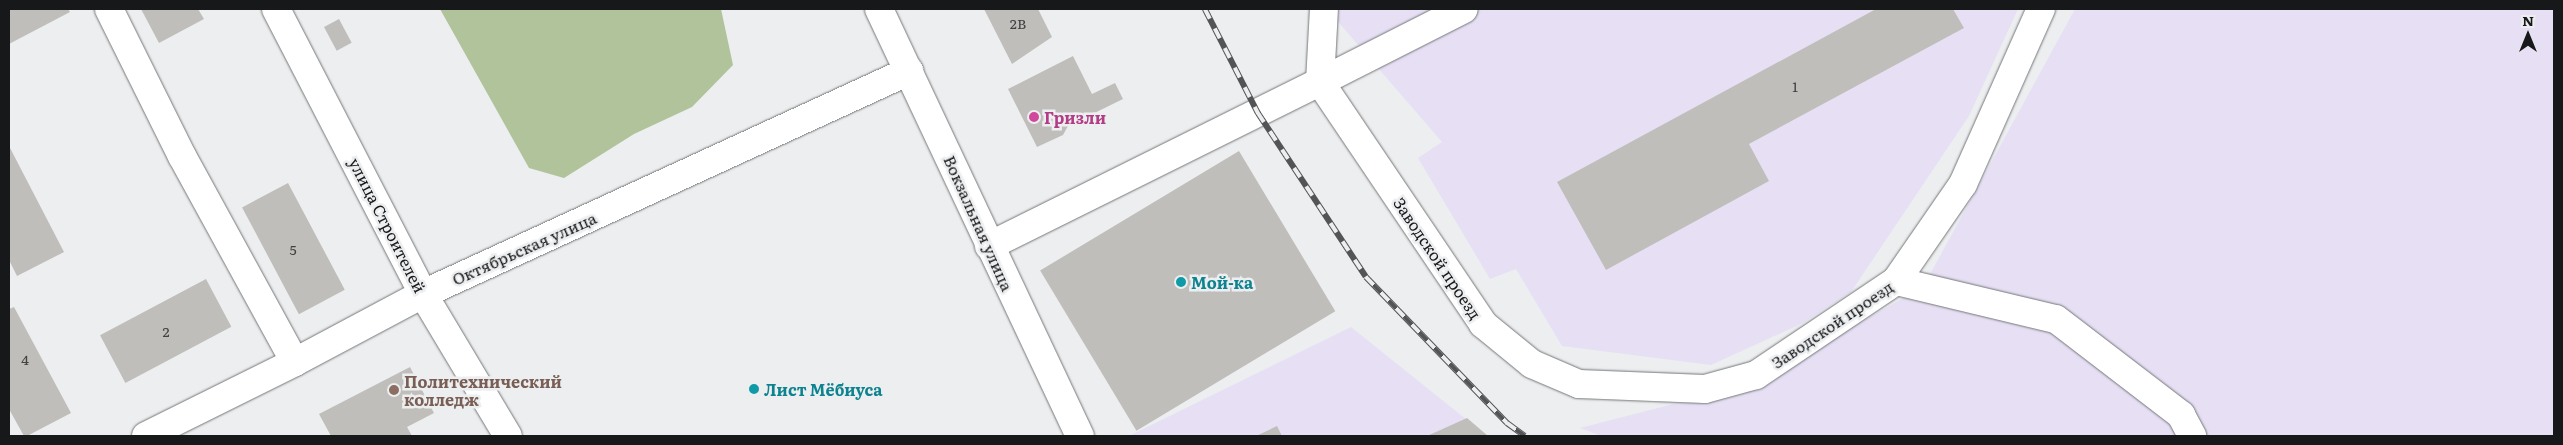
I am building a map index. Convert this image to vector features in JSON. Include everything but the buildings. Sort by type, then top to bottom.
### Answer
[{"type":"street","points":[[109,9],[182,156],[295,362]]},
{"type":"street","name":"улица Строителей","points":[[276,9],[423,294],[508,436]]},
{"type":"street","name":"Вокзальная улица","points":[[879,9],[988,246],[1080,436]]},
{"type":"street","points":[[1320,82],[1324,9]]},
{"type":"street","points":[[988,246],[1464,9]]},
{"type":"street","name":"Заводской проезд","points":[[1320,82],[1483,324],[1532,364],[1580,384],[1705,389],[1756,375],[1896,281],[1963,184],[2041,9]]},
{"type":"street","name":"Октябрьская улица","points":[[146,436],[295,362],[423,294],[909,71]]},
{"type":"street","points":[[1896,281],[2056,319],[2182,415],[2192,436]]},
{"type":"shaded area","points":[[1327,9],[2018,9],[1969,116],[1851,292],[1803,323],[1711,365],[1562,346],[1516,269],[1490,279],[1418,158],[1442,142]]},
{"type":"shaded area","points":[[2075,9],[2554,9],[2554,436],[1601,436],[1580,428],[1751,384],[1923,287]]},
{"type":"shaded area","points":[[1351,327],[1487,436],[1129,436]]},
{"type":"green space","points":[[440,9],[721,9],[733,65],[692,107],[634,134],[564,178],[529,168]]},
{"type":"railway","points":[[1205,9],[1258,113],[1366,277],[1507,423],[1525,436]]},
{"type":"place","name":"Гризли","points":[[1034,117]]},
{"type":"place","name":"Мой-ка","points":[[1181,282]]},
{"type":"place","name":"Лист Мёбиуса","points":[[754,389]]},
{"type":"place","name":"Политехнический колледж","points":[[394,390]]}]
